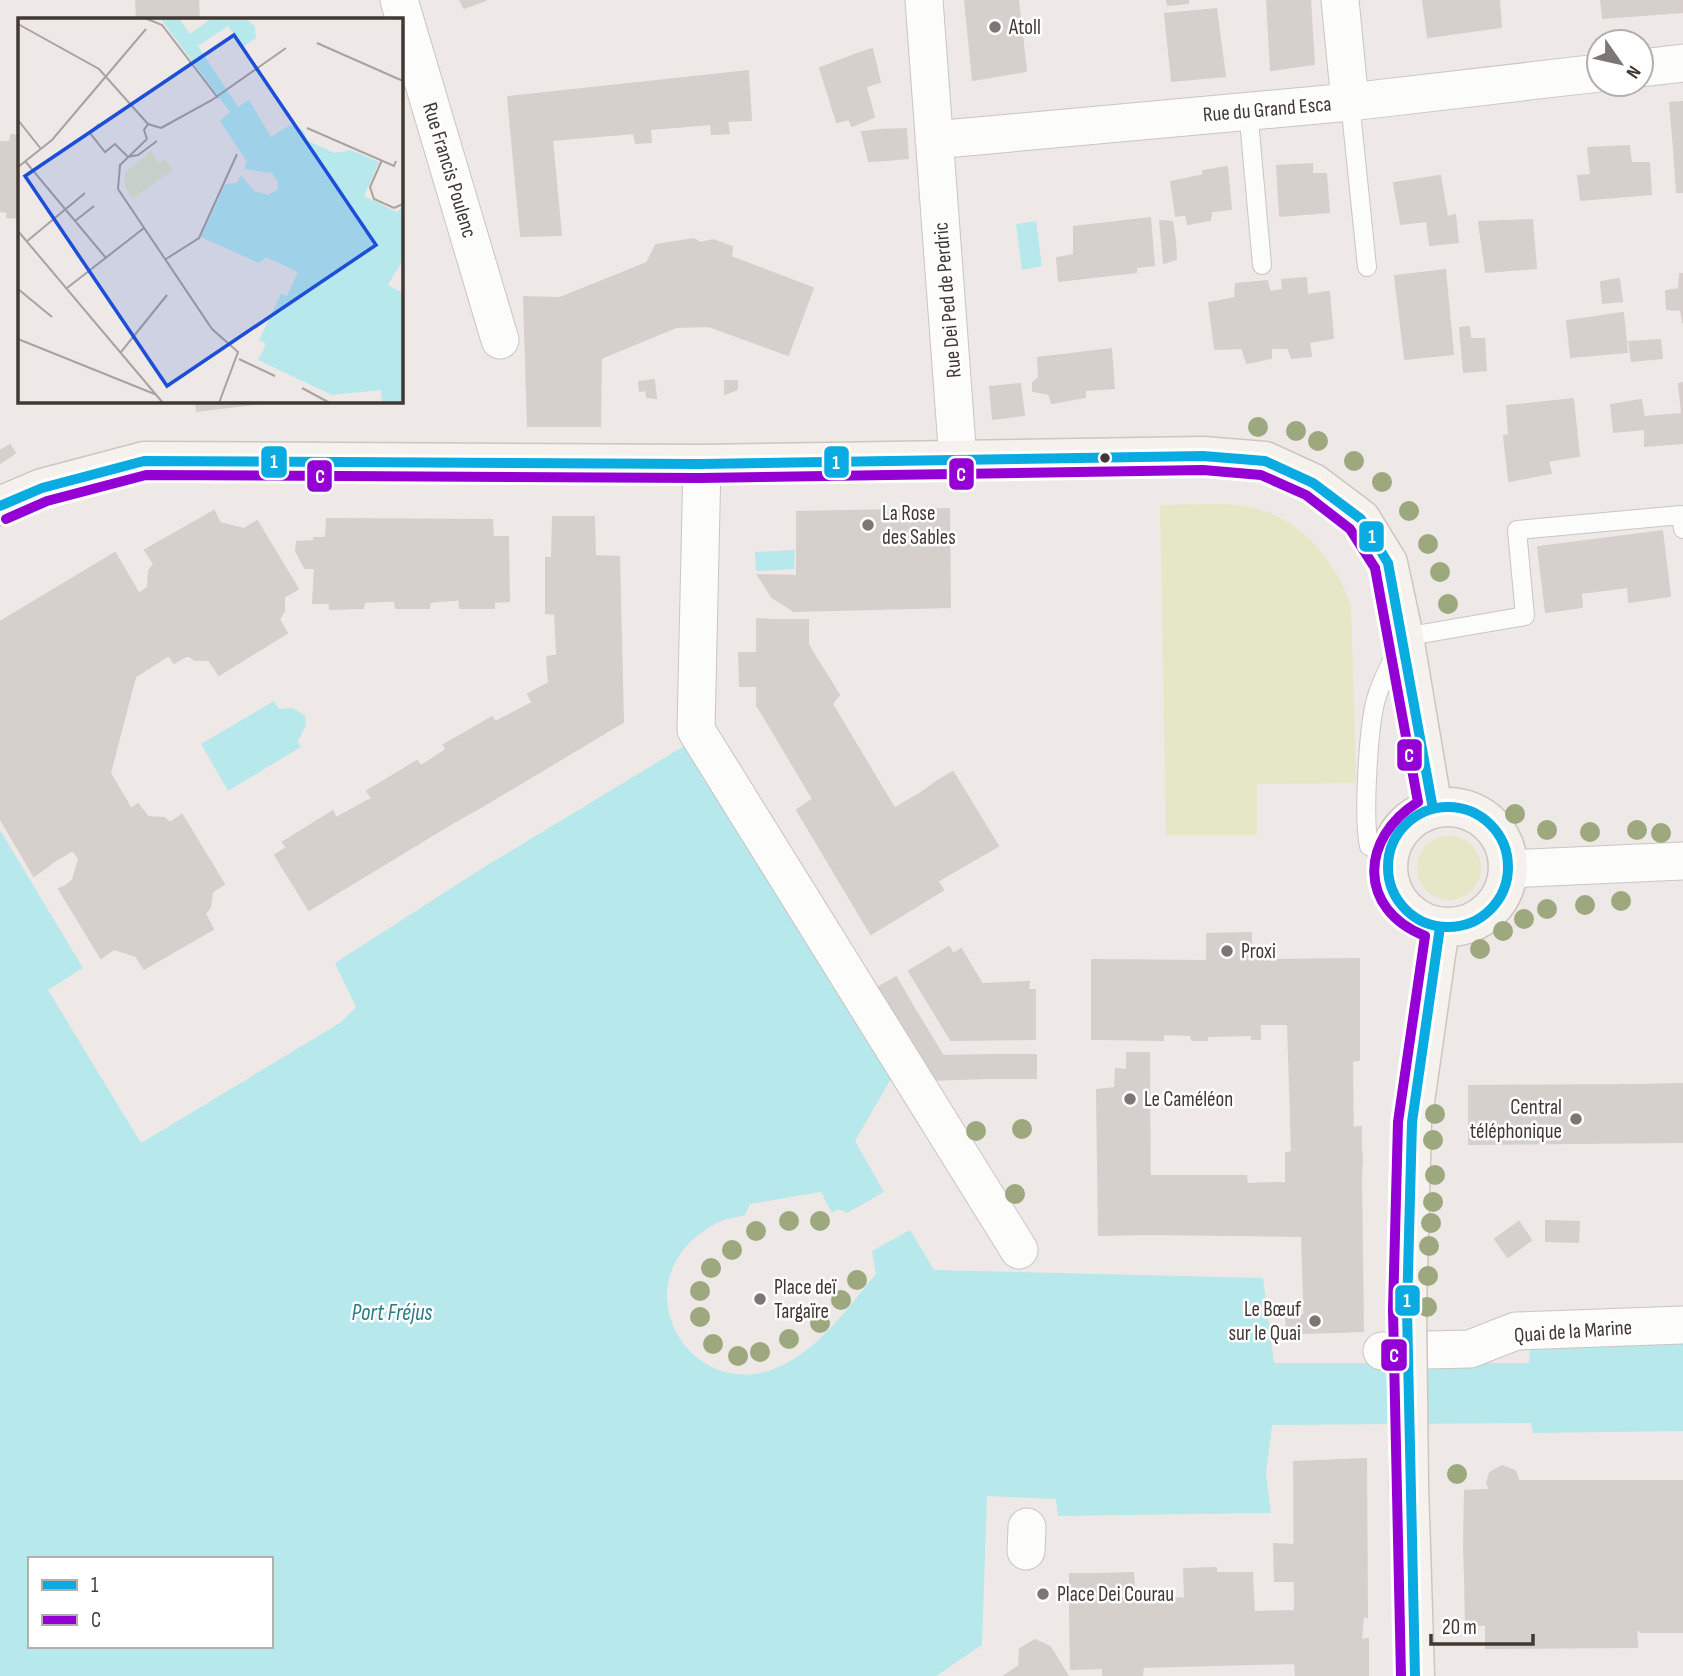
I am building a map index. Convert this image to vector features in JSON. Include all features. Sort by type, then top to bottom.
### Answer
[{"type":"street","name":"Rue Francis Poulenc","points":[[399,0],[500,340]]},
{"type":"street","name":"Rue Dei Ped de Perdric","points":[[924,0],[958,460]]},
{"type":"street","points":[[1340,0],[1350,102]]},
{"type":"street","points":[[1655,66],[1683,63]]},
{"type":"street","name":"Rue du Grand Esca","points":[[934,140],[1248,109],[1350,102],[1585,75]]},
{"type":"street","points":[[0,506],[42,488],[144,461],[702,464],[1203,456],[1265,461],[1313,483],[1361,519],[1388,563],[1404,637],[1433,808]]},
{"type":"street","points":[[702,464],[695,730],[1019,1250]]},
{"type":"street","points":[[1455,807],[1476,813],[1494,827],[1505,846],[1509,869],[1500,896],[1482,918],[1465,926],[1440,927],[1424,923],[1399,903],[1388,872],[1388,856],[1397,835],[1412,818],[1433,808],[1455,807]]},
{"type":"street","points":[[1509,869],[1683,861]]},
{"type":"street","points":[[1415,1676],[1407,1310],[1412,1122],[1440,927]]},
{"type":"street","name":"Quai de la Marine","points":[[1382,1351],[1470,1349],[1516,1331],[1683,1325]]},
{"type":"lane","points":[[1350,102],[1367,267]]},
{"type":"lane","points":[[1248,109],[1262,265]]},
{"type":"lane","points":[[1388,856],[1369,846],[1365,828],[1370,752],[1376,697],[1404,637],[1525,616],[1517,530],[1681,515],[1683,528]]},
{"type":"green space","points":[[1160,505],[1236,505],[1275,515],[1292,525],[1321,552],[1351,605],[1356,783],[1257,784],[1257,835],[1166,835]]},
{"type":"green space","points":[[1449,836],[1472,845],[1481,868],[1472,891],[1449,900],[1426,891],[1417,868],[1426,845]]},
{"type":"water","points":[[1036,221],[1042,266],[1022,270],[1016,224]]},
{"type":"water","points":[[795,550],[794,569],[756,571],[755,552]]},
{"type":"water","points":[[274,701],[279,709],[293,708],[305,716],[306,725],[298,741],[301,747],[228,791],[201,744]]},
{"type":"water","name":"Port Fréjus","points":[[694,740],[896,1070],[855,1141],[884,1192],[847,1213],[839,1209],[832,1213],[821,1192],[750,1204],[745,1215],[715,1224],[685,1248],[670,1275],[668,1304],[676,1332],[693,1354],[718,1370],[748,1374],[781,1366],[795,1358],[833,1325],[876,1274],[872,1251],[910,1230],[934,1270],[1263,1278],[1274,1363],[1529,1363],[1531,1338],[1683,1335],[1683,1431],[1533,1433],[1531,1423],[1272,1425],[1266,1474],[1271,1513],[1058,1516],[1056,1499],[987,1496],[982,1645],[936,1676],[0,1676],[0,830],[83,968],[48,990],[141,1143],[340,1023],[356,1007],[335,963],[481,869]]},
{"type":"building","points":[[136,0],[198,0],[199,18],[137,18]]},
{"type":"building","points":[[460,0],[486,0],[464,8]]},
{"type":"building","name":"Atoll","points":[[965,0],[1018,0],[1026,71],[973,80]]},
{"type":"building","points":[[1167,0],[1188,0],[1188,3],[1168,5]]},
{"type":"building","points":[[1267,0],[1310,0],[1314,64],[1271,70]]},
{"type":"building","points":[[1423,0],[1499,0],[1501,27],[1428,37]]},
{"type":"building","points":[[1601,0],[1683,0],[1683,12],[1603,18]]},
{"type":"building","points":[[1216,9],[1225,76],[1172,81],[1165,14]]},
{"type":"building","points":[[872,49],[880,82],[867,86],[857,54]]},
{"type":"building","points":[[857,54],[874,117],[852,126],[849,119],[837,122],[820,68]]},
{"type":"building","points":[[748,71],[751,120],[727,121],[729,133],[712,134],[711,124],[650,129],[651,142],[636,143],[634,133],[552,140],[561,235],[521,236],[508,97]]},
{"type":"building","points":[[1683,102],[1683,149],[1674,149],[1670,103]]},
{"type":"building","points":[[906,129],[908,158],[887,160],[878,130]]},
{"type":"building","points":[[878,130],[887,160],[869,161],[862,132]]},
{"type":"building","points":[[11,135],[18,136],[18,218],[7,217],[8,212],[0,211],[0,142],[10,142]]},
{"type":"building","points":[[1629,146],[1631,163],[1649,163],[1651,194],[1581,200],[1578,176],[1591,175],[1588,148]]},
{"type":"building","points":[[1674,149],[1683,149],[1683,192],[1677,192]]},
{"type":"building","points":[[1312,164],[1312,174],[1326,174],[1329,212],[1280,216],[1277,166]]},
{"type":"building","points":[[1227,167],[1231,209],[1176,216],[1171,182],[1204,175],[1203,171]]},
{"type":"building","points":[[1440,176],[1447,217],[1455,215],[1458,242],[1430,245],[1427,221],[1401,224],[1394,183]]},
{"type":"building","points":[[1211,213],[1210,220],[1188,224],[1186,215]]},
{"type":"building","points":[[1150,218],[1154,265],[1136,267],[1136,272],[1059,281],[1057,258],[1074,255],[1074,227]]},
{"type":"building","points":[[1532,220],[1536,268],[1486,272],[1479,222]]},
{"type":"building","points":[[1160,221],[1172,222],[1175,240],[1162,241]]},
{"type":"building","points":[[694,239],[700,243],[713,240],[732,247],[731,257],[813,288],[788,355],[709,326],[676,327],[601,358],[600,426],[528,426],[524,297],[560,298],[647,263],[656,245]]},
{"type":"building","points":[[1175,240],[1176,259],[1164,263],[1162,241]]},
{"type":"building","points":[[1445,270],[1453,354],[1405,359],[1395,276]]},
{"type":"building","points":[[1680,274],[1683,274],[1683,323],[1681,310],[1667,309],[1666,291],[1679,289]]},
{"type":"building","points":[[1306,278],[1307,295],[1329,292],[1333,338],[1309,342],[1311,356],[1292,358],[1288,348],[1271,348],[1271,358],[1247,363],[1242,348],[1215,349],[1209,303],[1235,298],[1236,284],[1267,281],[1270,292],[1283,290],[1282,280]]},
{"type":"building","points":[[1619,279],[1622,301],[1603,303],[1601,282]]},
{"type":"building","points":[[1623,313],[1627,352],[1571,357],[1567,321]]},
{"type":"building","points":[[1469,327],[1474,371],[1464,372],[1460,328]]},
{"type":"building","points":[[1471,339],[1484,339],[1486,370],[1474,371]]},
{"type":"building","points":[[1660,340],[1662,358],[1632,361],[1629,342]]},
{"type":"building","points":[[1111,349],[1114,388],[1085,390],[1085,397],[1052,403],[1049,394],[1033,391],[1033,383],[1039,377],[1038,358]]},
{"type":"building","points":[[654,380],[656,398],[647,397],[646,390],[640,391],[639,382]]},
{"type":"building","points":[[725,381],[737,381],[737,389],[725,394]]},
{"type":"building","points":[[1683,383],[1683,443],[1645,446],[1645,429],[1614,432],[1611,405],[1641,400],[1644,417],[1682,414],[1679,384]]},
{"type":"building","points":[[1020,384],[1024,415],[993,419],[990,387]]},
{"type":"building","points":[[1573,399],[1579,456],[1548,461],[1551,473],[1509,481],[1504,436],[1509,435],[1507,406]]},
{"type":"building","points":[[196,402],[269,402],[197,411]]},
{"type":"building","points":[[10,445],[15,453],[0,463],[0,451]]},
{"type":"building","points":[[949,509],[950,607],[794,611],[772,597],[758,575],[797,576],[797,512]]},
{"type":"building","points":[[214,511],[220,523],[244,529],[257,521],[298,589],[284,597],[284,611],[279,619],[287,633],[219,675],[209,660],[195,660],[188,655],[174,663],[169,655],[135,677],[110,773],[131,809],[138,804],[148,817],[164,818],[170,823],[182,815],[224,884],[212,892],[210,907],[205,914],[213,929],[144,969],[136,956],[114,949],[108,953],[66,886],[73,880],[79,859],[73,850],[53,862],[0,781],[0,622],[115,553],[139,594],[148,587],[149,571],[154,564],[145,550]]},
{"type":"building","points":[[553,517],[594,517],[595,556],[619,557],[623,722],[481,807],[449,755],[498,726],[495,722],[559,689],[555,614],[558,614],[557,557],[552,557]]},
{"type":"building","points":[[327,519],[492,520],[493,537],[326,538]]},
{"type":"building","points":[[1662,531],[1670,596],[1629,602],[1628,587],[1581,593],[1582,607],[1546,612],[1538,547]]},
{"type":"building","points":[[508,537],[509,601],[494,602],[494,597],[429,602],[430,599],[364,602],[365,599],[329,599],[329,603],[313,603],[315,568],[305,568],[296,551],[297,542],[314,541],[314,538]]},
{"type":"building","points":[[557,557],[558,614],[546,613],[546,558]]},
{"type":"building","points":[[494,597],[494,608],[460,608],[459,598]]},
{"type":"building","points":[[394,598],[430,599],[429,608],[396,608]]},
{"type":"building","points":[[329,599],[365,599],[363,608],[330,609]]},
{"type":"building","points":[[757,619],[771,620],[771,694],[757,705]]},
{"type":"building","points":[[771,620],[808,620],[808,644],[814,655],[806,661],[819,685],[833,685],[839,695],[832,704],[943,890],[871,934],[797,810],[813,799],[757,705],[771,694]]},
{"type":"building","points":[[739,653],[757,653],[757,686],[740,686]]},
{"type":"building","points":[[558,655],[559,689],[533,704],[528,694],[549,683],[547,657]]},
{"type":"building","points":[[814,655],[833,685],[819,685],[806,661]]},
{"type":"building","points":[[492,717],[498,726],[449,755],[444,745]]},
{"type":"building","points":[[446,750],[481,807],[454,822],[421,766]]},
{"type":"building","points":[[417,761],[424,770],[374,800],[371,797],[367,791]]},
{"type":"building","points":[[424,770],[454,822],[309,910],[275,855],[286,848],[289,851],[337,822],[336,818]]},
{"type":"building","points":[[953,772],[998,846],[950,874],[907,801],[921,793],[927,802],[946,790],[939,780]]},
{"type":"building","points":[[939,780],[946,790],[927,802],[921,793]]},
{"type":"building","points":[[0,781],[53,862],[34,876],[0,818]]},
{"type":"building","points":[[907,801],[950,874],[938,881],[895,808]]},
{"type":"building","points":[[333,811],[337,822],[289,851],[283,842]]},
{"type":"building","points":[[66,886],[108,953],[101,958],[59,889]]},
{"type":"building","points":[[1251,933],[1251,959],[1259,958],[1260,1039],[1252,1039],[1252,1035],[1207,1036],[1207,1040],[1192,1040],[1191,1035],[1163,1034],[1163,1040],[1103,1039],[1104,1028],[1092,1029],[1092,1007],[1099,1007],[1098,990],[1092,990],[1092,971],[1101,970],[1102,960],[1207,961],[1207,934]]},
{"type":"building","points":[[949,947],[953,954],[961,949],[982,984],[1029,982],[1028,990],[1035,990],[1035,1039],[951,1040],[909,971]]},
{"type":"building","points":[[1359,959],[1359,1060],[1352,1061],[1353,1149],[1361,1149],[1362,1160],[1286,1162],[1286,1153],[1292,1152],[1288,1024],[1259,1024],[1258,960]]},
{"type":"building","points":[[1092,960],[1102,960],[1101,970],[1092,971]]},
{"type":"building","points":[[896,977],[912,1005],[894,1016],[877,988]]},
{"type":"building","points":[[1092,990],[1098,990],[1099,1007],[1092,1007]]},
{"type":"building","points":[[912,1005],[943,1056],[929,1075],[894,1016]]},
{"type":"building","points":[[1104,1028],[1103,1039],[1092,1039],[1092,1029]]},
{"type":"building","points":[[1127,1053],[1149,1053],[1150,1234],[1099,1235],[1097,1090],[1115,1088],[1116,1069],[1127,1070]]},
{"type":"building","points":[[986,1055],[1014,1055],[1013,1078],[986,1078]]},
{"type":"building","points":[[986,1055],[986,1078],[931,1080],[929,1075],[943,1056]]},
{"type":"building","points":[[1014,1055],[1036,1055],[1036,1078],[1013,1078]]},
{"type":"building","name":"Central téléphonique","points":[[1683,1084],[1683,1142],[1469,1144],[1469,1086],[1620,1085],[1620,1096],[1637,1096],[1637,1085]]},
{"type":"building","points":[[1620,1085],[1637,1085],[1637,1096],[1620,1096]]},
{"type":"building","points":[[1361,1127],[1361,1149],[1353,1149],[1353,1128]]},
{"type":"building","points":[[1362,1160],[1361,1179],[1286,1182],[1286,1162]]},
{"type":"building","points":[[1149,1176],[1246,1176],[1247,1184],[1361,1179],[1363,1331],[1305,1333],[1302,1236],[1150,1234]]},
{"type":"building","points":[[1546,1221],[1579,1222],[1578,1242],[1546,1241]]},
{"type":"building","points":[[1519,1222],[1531,1240],[1508,1257],[1495,1239]]},
{"type":"building","points":[[1286,1315],[1305,1315],[1305,1333],[1287,1333]]},
{"type":"building","points":[[1366,1459],[1367,1617],[1363,1616],[1361,1640],[1368,1639],[1368,1676],[1296,1676],[1295,1663],[1103,1668],[1102,1599],[1253,1598],[1254,1612],[1295,1611],[1294,1462]]},
{"type":"building","points":[[1502,1466],[1515,1471],[1519,1482],[1506,1481],[1499,1489],[1490,1489],[1487,1483],[1490,1473]]},
{"type":"building","points":[[1506,1481],[1683,1481],[1683,1632],[1641,1632],[1636,1626],[1637,1647],[1486,1648],[1486,1625],[1466,1625],[1465,1578],[1482,1579],[1481,1546],[1464,1547],[1465,1491],[1499,1489]]},
{"type":"building","points":[[1274,1544],[1295,1545],[1295,1581],[1275,1581]]},
{"type":"building","points":[[1481,1546],[1482,1579],[1465,1578],[1464,1547]]},
{"type":"building","points":[[1216,1568],[1217,1597],[1185,1598],[1184,1569]]},
{"type":"building","points":[[1133,1573],[1135,1599],[1102,1599],[1101,1574]]},
{"type":"building","points":[[1217,1573],[1252,1573],[1253,1598],[1217,1597]]},
{"type":"building","points":[[1070,1574],[1101,1574],[1102,1615],[1070,1616]]},
{"type":"building","points":[[1102,1615],[1103,1668],[1071,1669],[1070,1616]]},
{"type":"building","points":[[1035,1640],[1050,1647],[1068,1676],[1004,1676],[1019,1666],[1020,1649]]},
{"type":"building","points":[[1143,1667],[1142,1676],[1103,1676],[1103,1668]]},
{"type":"transit line","name":"1","points":[[0,506],[42,488],[144,461],[700,464],[1203,456],[1265,461],[1313,483],[1361,519],[1388,563],[1433,809]]},
{"type":"transit line","name":"C","points":[[6,519],[47,501],[146,475],[700,478],[1203,470],[1261,475],[1306,495],[1350,529],[1375,568],[1418,802],[1399,817],[1385,834],[1377,853],[1374,872],[1378,891],[1387,909],[1403,924],[1425,936],[1398,1122],[1393,1310],[1401,1676]]},
{"type":"transit line","name":"1","points":[[1448,807],[1471,812],[1490,825],[1503,844],[1508,867],[1503,890],[1490,909],[1471,922],[1448,927],[1425,922],[1406,909],[1393,890],[1388,867],[1393,844],[1406,825],[1425,812],[1448,807]]},
{"type":"transit line","name":"1","points":[[1415,1676],[1407,1310],[1412,1122],[1440,927]]},
{"type":"place","name":"Atoll","points":[[995,27]]},
{"type":"place","name":"La Rose des Sables","points":[[868,525]]},
{"type":"place","name":"Proxi","points":[[1227,951]]},
{"type":"place","name":"Le Caméléon","points":[[1130,1099]]},
{"type":"place","name":"Central téléphonique","points":[[1576,1119]]},
{"type":"place","name":"Place deï Targaïre","points":[[760,1299]]},
{"type":"place","name":"Le Bœuf sur le Quai","points":[[1315,1321]]},
{"type":"place","name":"Place Dei Courau","points":[[1043,1594]]}]
